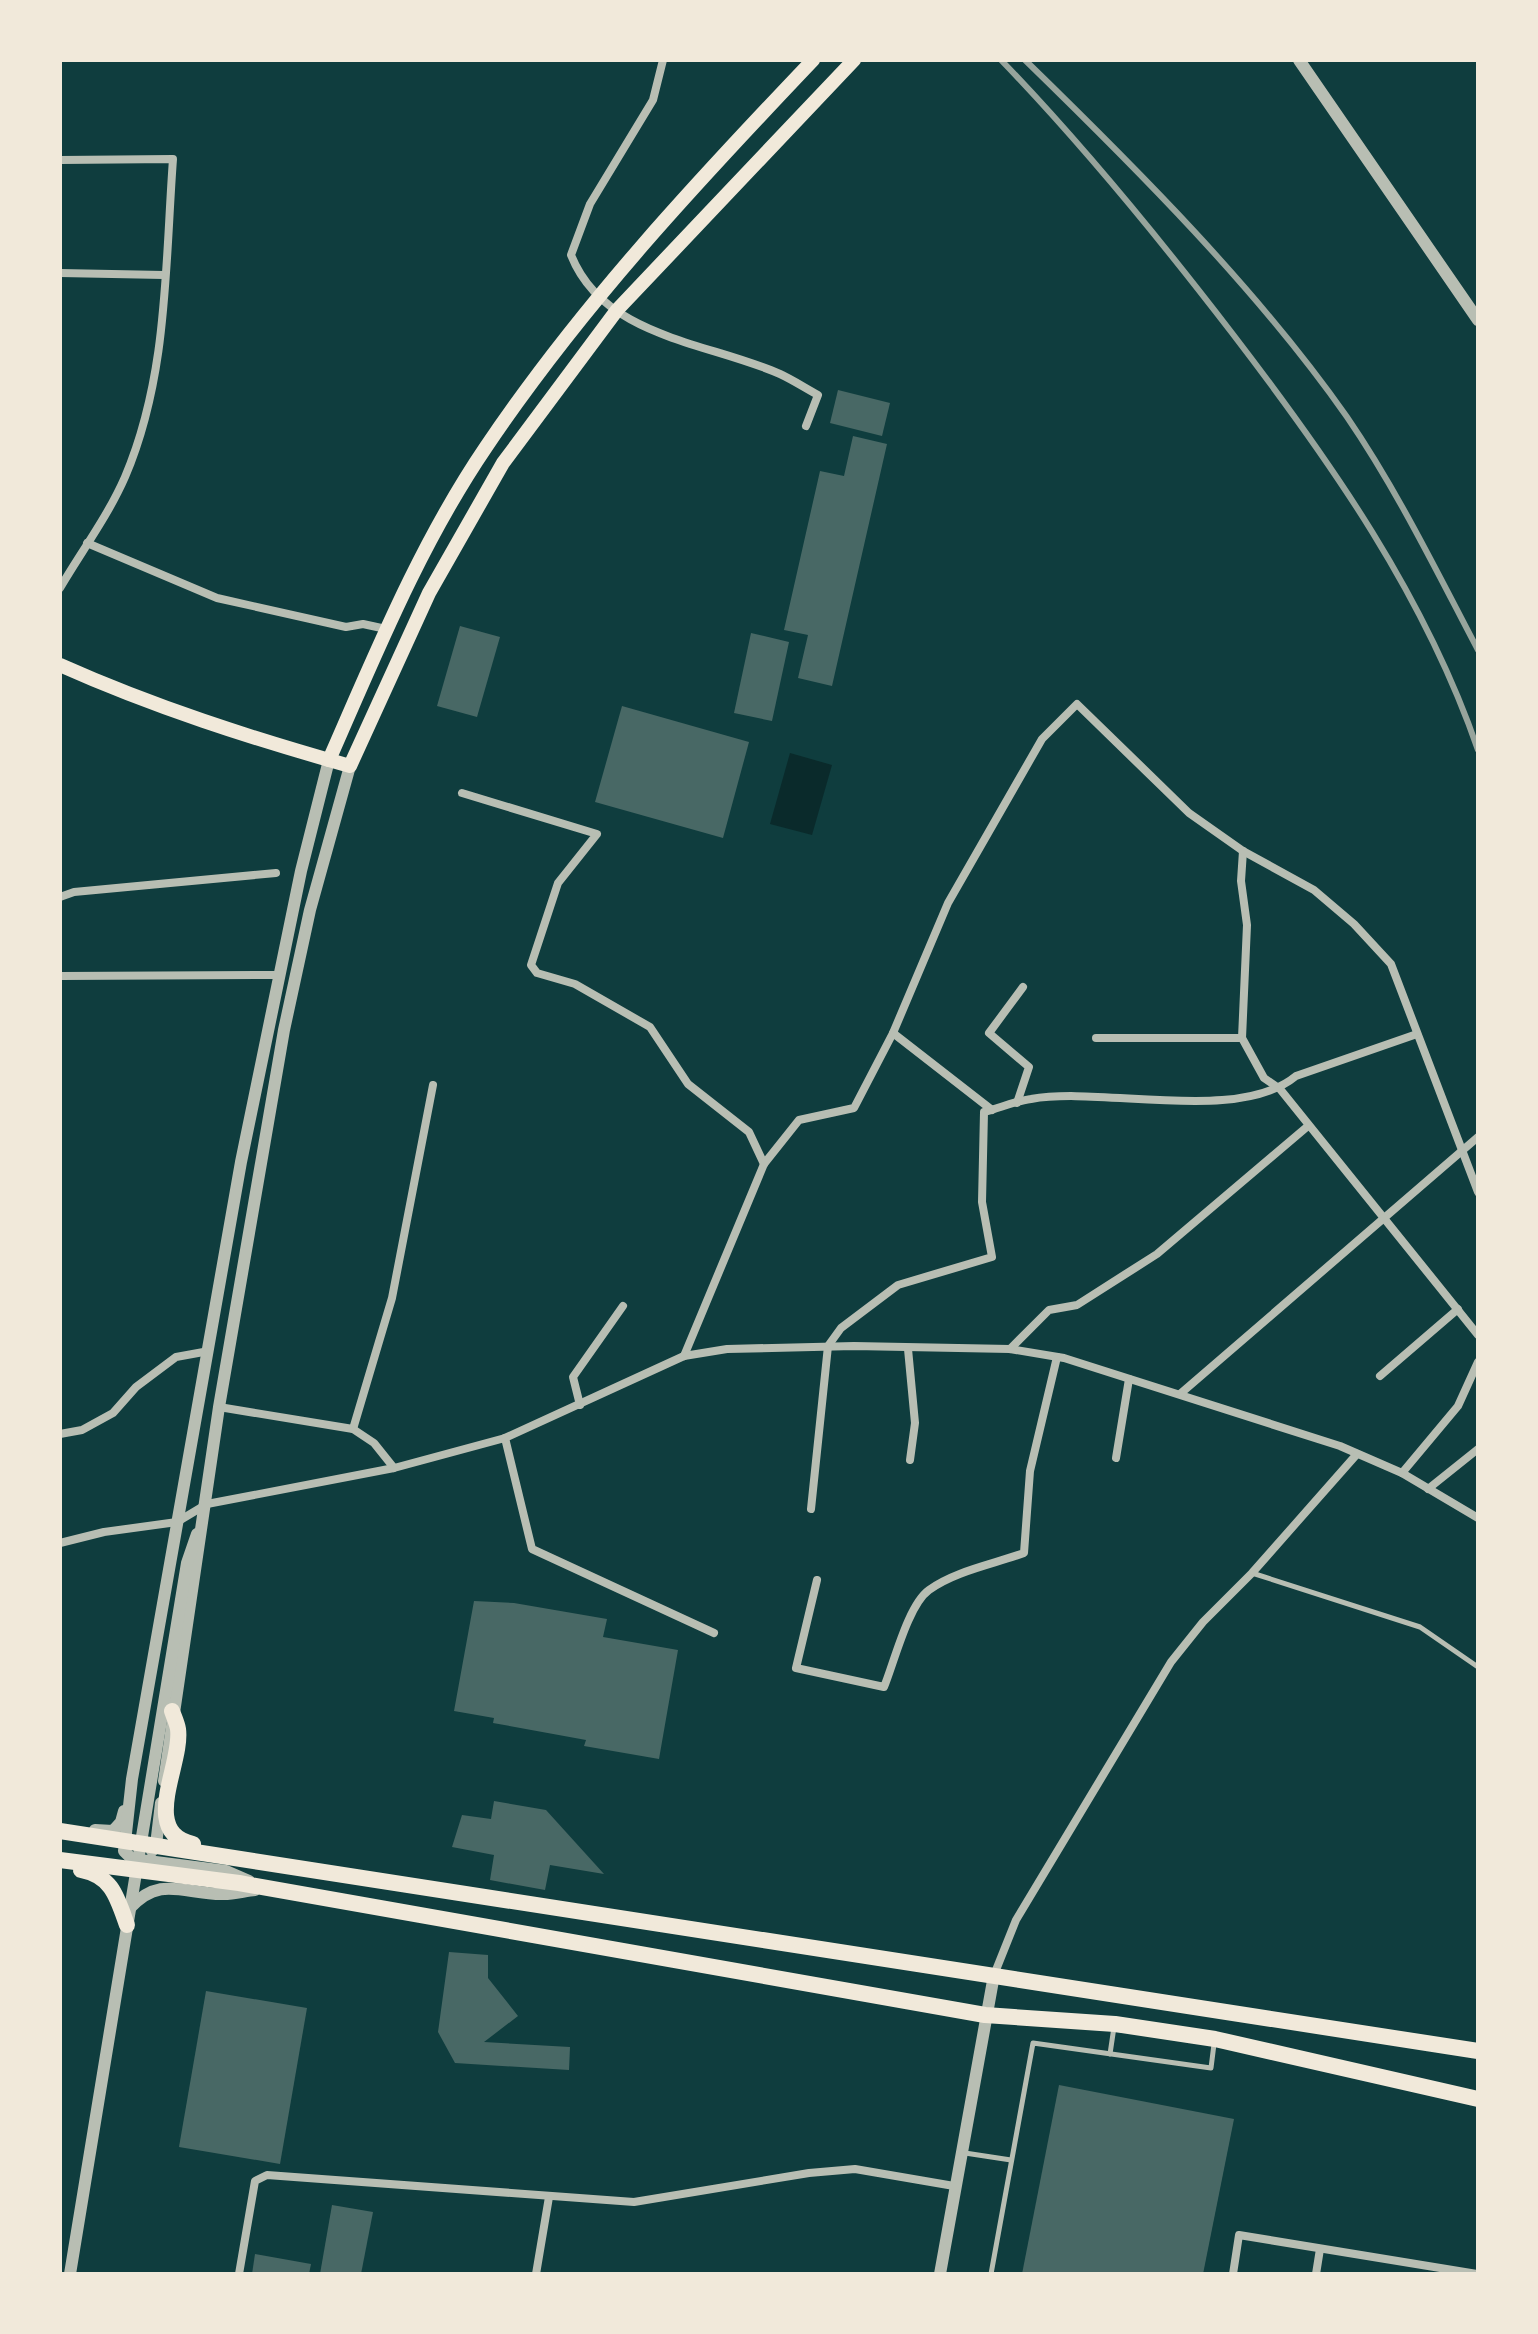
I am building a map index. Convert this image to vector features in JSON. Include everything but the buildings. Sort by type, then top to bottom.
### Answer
[{"type":"highway","points":[[172,1711],[179,1730],[166,1805],[168,1825],[173,1836],[271,1865]]},
{"type":"highway","points":[[60,1829],[266,1888],[985,2015],[1115,2024],[1215,2039],[1478,2099]]},
{"type":"highway","points":[[60,1860],[138,1853],[271,1865],[1478,2051]]},
{"type":"highway","points":[[60,1860],[107,1880],[128,1917]]},
{"type":"main road","points":[[329,760],[400,598],[484,450],[597,297],[717,161],[813,60]]},
{"type":"main road","points":[[60,665],[128,695],[207,723],[350,766],[429,593],[503,463],[617,310],[854,60]]},
{"type":"street","points":[[663,60],[653,100],[590,204],[571,255],[579,275],[597,297],[660,335],[779,374],[818,395],[806,426]]},
{"type":"street","points":[[1299,60],[1478,320]]},
{"type":"street","points":[[60,160],[173,159],[164,275],[163,336],[148,410],[124,479],[60,588]]},
{"type":"street","points":[[60,273],[164,275]]},
{"type":"street","points":[[87,543],[217,598],[346,627],[363,624],[386,629]]},
{"type":"street","points":[[684,1356],[764,1164],[799,1120],[854,1108],[893,1033],[948,903],[1042,739],[1077,704],[1189,813],[1243,851],[1314,890],[1354,924],[1391,964],[1478,1192]]},
{"type":"street","points":[[60,1829],[113,1831],[121,1822],[132,1779],[279,975],[329,760]]},
{"type":"street","points":[[138,1853],[172,1711],[207,1504],[219,1407],[284,1030],[310,910],[350,766]]},
{"type":"street","points":[[462,793],[597,834],[558,883],[531,965],[537,973],[575,984],[650,1027],[688,1084],[749,1132],[764,1164]]},
{"type":"street","points":[[1243,851],[1241,881],[1247,925],[1242,1038],[1264,1078],[1280,1089],[1478,1335]]},
{"type":"street","points":[[60,897],[74,892],[276,873]]},
{"type":"street","points":[[60,976],[279,975]]},
{"type":"street","points":[[1017,1103],[1029,1067],[989,1033],[1023,987]]},
{"type":"street","points":[[893,1033],[992,1110]]},
{"type":"street","points":[[811,1509],[828,1346],[841,1328],[898,1285],[992,1257],[982,1202],[984,1112],[1033,1098],[1232,1099],[1280,1089],[1296,1076],[1417,1034]]},
{"type":"street","points":[[1096,1038],[1242,1038]]},
{"type":"street","points":[[353,1429],[392,1298],[433,1085]]},
{"type":"street","points":[[1010,1349],[1049,1310],[1077,1305],[1157,1254],[1308,1126]]},
{"type":"street","points":[[1180,1394],[1478,1137]]},
{"type":"street","points":[[580,1405],[573,1377],[623,1306]]},
{"type":"street","points":[[1380,1376],[1458,1309]]},
{"type":"street","points":[[60,1543],[104,1532],[177,1522],[207,1504],[394,1468],[505,1438],[684,1356],[727,1349],[828,1346],[1010,1349],[1057,1357],[1180,1394],[1357,1454],[1402,1473],[1478,1518]]},
{"type":"street","points":[[908,1349],[915,1423],[910,1460]]},
{"type":"street","points":[[60,1434],[82,1430],[113,1413],[136,1387],[176,1357],[209,1351]]},
{"type":"street","points":[[817,1580],[796,1668],[884,1687],[911,1618],[926,1592],[947,1580],[1024,1553],[1030,1471],[1057,1357]]},
{"type":"street","points":[[1402,1473],[1458,1406],[1478,1362]]},
{"type":"street","points":[[1116,1458],[1129,1379]]},
{"type":"street","points":[[219,1407],[353,1429],[374,1443],[394,1468]]},
{"type":"street","points":[[505,1438],[532,1549],[714,1633]]},
{"type":"street","points":[[1428,1489],[1478,1449]]},
{"type":"street","points":[[940,2274],[985,2015],[994,1975],[1016,1920],[1171,1662],[1203,1622],[1252,1573],[1357,1454]]},
{"type":"street","points":[[70,2274],[187,1563],[207,1504]]},
{"type":"street","points":[[132,1779],[138,1853]]},
{"type":"street","points":[[128,1917],[145,1892],[161,1888],[223,1894],[266,1888]]},
{"type":"street","points":[[239,2274],[255,2181],[267,2175],[634,2202],[809,2173],[855,2169],[954,2186]]},
{"type":"street","points":[[536,2274],[549,2197]]},
{"type":"street","points":[[1233,2274],[1239,2235],[1477,2274]]},
{"type":"street","points":[[1316,2274],[1320,2249]]},
{"type":"lane","points":[[1252,1573],[1420,1627],[1478,1667]]},
{"type":"lane","points":[[1110,2054],[1115,2024]]},
{"type":"lane","points":[[991,2274],[1033,2043],[1211,2068],[1215,2039]]},
{"type":"lane","points":[[960,2152],[1011,2160]]},
{"type":"water","points":[[790,753],[832,765],[812,835],[770,824]]},
{"type":"railway","points":[[1001,60],[1149,228],[1305,431],[1403,584],[1456,693],[1478,750]]},
{"type":"railway","points":[[1025,60],[1194,231],[1312,370],[1383,473],[1478,650]]}]
